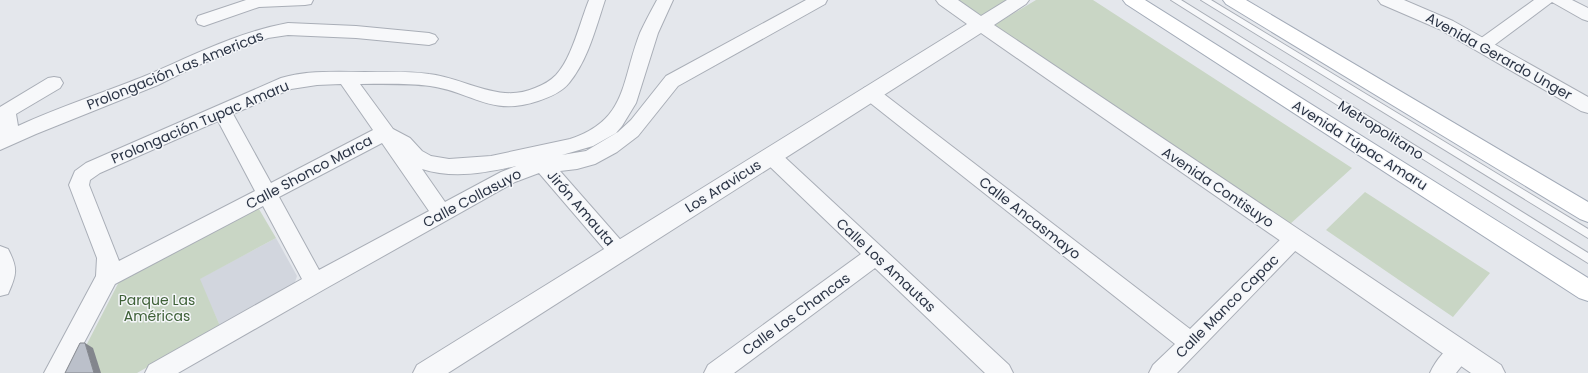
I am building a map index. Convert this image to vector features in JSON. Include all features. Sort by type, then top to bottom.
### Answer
[{"type":"main road","name":"Avenida Túpac Amaru","points":[[1132,0],[1588,291]]},
{"type":"main road","points":[[1232,0],[1588,213]]},
{"type":"street","points":[[204,20],[258,2],[305,0]]},
{"type":"street","points":[[288,29],[305,0]]},
{"type":"street","name":"Prolongación Tupac Amaru","points":[[56,373],[106,277],[108,258],[79,185],[82,176],[93,168],[287,83],[308,78],[430,80],[457,86],[494,99],[513,100],[532,96],[548,90],[560,82],[569,72],[597,0]]},
{"type":"street","name":"Calle Shonco Marca","points":[[106,277],[384,132],[403,143],[415,156],[426,163],[465,167],[491,164],[571,146],[586,141],[609,128],[627,103],[649,33],[665,0]]},
{"type":"street","name":"Calle Collasuyo","points":[[157,373],[315,283],[508,177],[527,169],[543,165],[582,160],[612,146],[626,137],[638,125],[661,91],[672,81],[819,0]]},
{"type":"street","name":"Avenida Contisuyo","points":[[945,0],[1492,373]]},
{"type":"street","name":"Los Aravicus","points":[[426,373],[618,251],[1020,0]]},
{"type":"street","name":"Avenida Gerardo Unger","points":[[1387,0],[1427,16],[1483,45],[1588,106]]},
{"type":"street","points":[[1483,45],[1545,0]]},
{"type":"street","points":[[1559,0],[1588,15]]},
{"type":"street","name":"Prolongación Las Americas","points":[[5,140],[152,80],[190,62],[265,33],[288,29],[356,32],[429,39]]},
{"type":"street","points":[[346,78],[442,213]]},
{"type":"street","points":[[5,140],[6,113],[8,110],[54,83]]},
{"type":"street","name":"Calle Ancasmayo","points":[[870,94],[1191,343]]},
{"type":"street","points":[[222,112],[315,283]]},
{"type":"street","name":"Calle Los Amautas","points":[[771,156],[1000,373]]},
{"type":"street","name":"Jirón Amauta","points":[[543,165],[618,251]]},
{"type":"street","name":"Calle Manco Capac","points":[[1160,373],[1294,239]]},
{"type":"street","points":[[0,255],[6,265],[4,278],[0,287]]},
{"type":"street","name":"Calle Los Chancas","points":[[716,373],[876,255]]},
{"type":"street","points":[[1442,373],[1460,352]]},
{"type":"lane","name":"Metropolitano","points":[[1175,0],[1588,259]]},
{"type":"lane","name":"Metropolitano","points":[[1205,0],[1588,234]]},
{"type":"shaded area","points":[[276,238],[297,276],[294,285],[220,326],[199,279]]},
{"type":"green space","points":[[953,0],[1007,0],[979,18]]},
{"type":"green space","points":[[1036,0],[1093,0],[1352,168],[1289,225],[994,25]]},
{"type":"green space","points":[[1365,192],[1490,273],[1453,317],[1326,230]]},
{"type":"green space","name":"Parque Las Américas","points":[[256,204],[276,238],[200,279],[220,326],[137,373],[72,373],[123,274]]},
{"type":"building","points":[[80,343],[85,343],[94,373],[65,373]]}]
